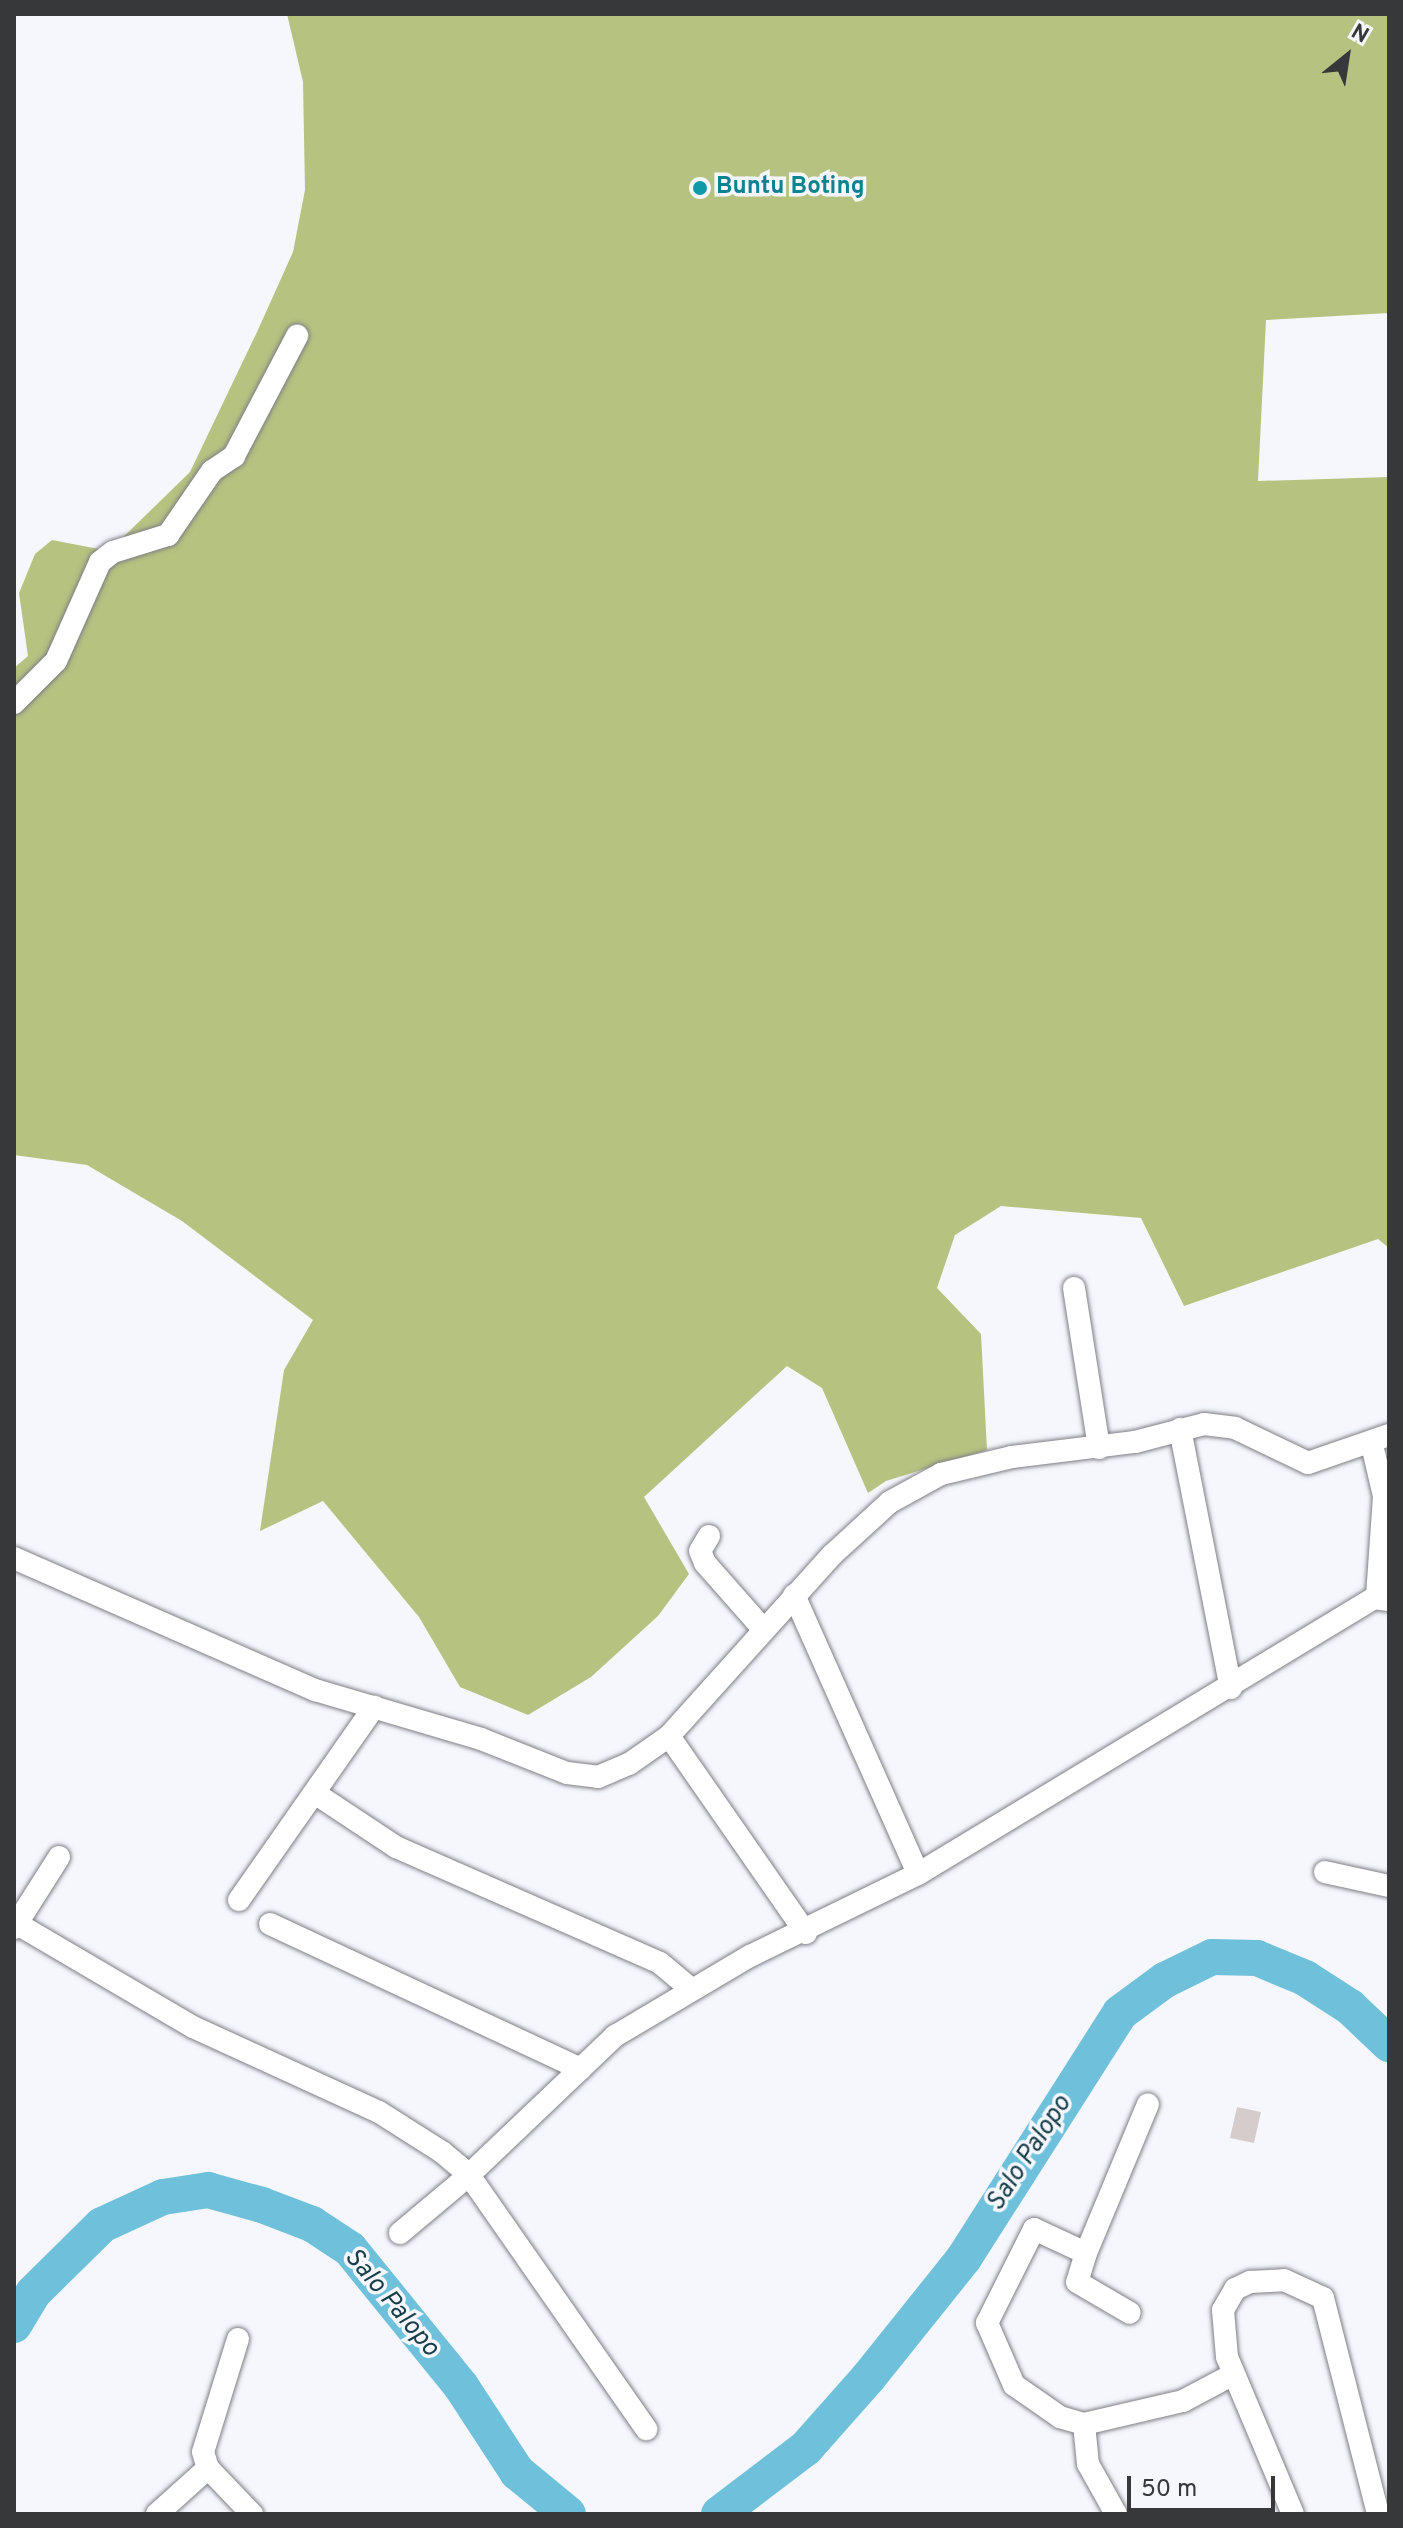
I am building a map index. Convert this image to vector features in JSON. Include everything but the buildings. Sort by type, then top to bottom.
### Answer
[{"type":"street","points":[[14,703],[56,661],[100,562],[113,552],[168,535],[212,471],[234,456],[297,336]]},
{"type":"street","points":[[1074,1288],[1099,1448]]},
{"type":"street","points":[[14,1558],[275,1674],[582,1776],[598,1777],[629,1764],[669,1736],[794,1595],[890,1502],[941,1474],[1012,1457],[1099,1448],[1204,1424],[1235,1428],[1308,1463],[1380,1440],[1384,1496],[1383,1599],[918,1874],[691,1989],[615,2036],[469,2175],[400,2233]]},
{"type":"street","points":[[1180,1429],[1231,1688]]},
{"type":"street","points":[[709,1536],[700,1551],[705,1563],[763,1629]]},
{"type":"street","points":[[794,1595],[918,1874]]},
{"type":"street","points":[[239,1900],[374,1707]]},
{"type":"street","points":[[669,1736],[806,1933]]},
{"type":"street","points":[[316,1794],[396,1847],[660,1963],[691,1989]]},
{"type":"street","points":[[59,1857],[15,1924],[236,2050],[379,2112],[469,2175],[646,2429]]},
{"type":"street","points":[[1325,1872],[1389,1886]]},
{"type":"street","points":[[270,1924],[581,2069]]},
{"type":"street","points":[[1130,2313],[1077,2282],[1148,2104]]},
{"type":"street","points":[[1086,2253],[1034,2229],[987,2323],[1014,2385],[1060,2417],[1084,2424],[1183,2401],[1230,2376]]},
{"type":"street","points":[[1293,2514],[1260,2429],[1230,2376],[1223,2310],[1235,2289],[1250,2282],[1284,2280],[1320,2295],[1341,2356],[1378,2514]]},
{"type":"street","points":[[238,2339],[203,2452],[208,2468],[252,2514]]},
{"type":"street","points":[[1084,2424],[1088,2464],[1116,2514]]},
{"type":"street","points":[[157,2514],[208,2468]]},
{"type":"green space","points":[[287,14],[1389,14],[1389,313],[1266,320],[1258,481],[1389,477],[1389,1248],[1378,1239],[1184,1306],[1141,1218],[1001,1206],[955,1235],[937,1288],[981,1334],[987,1450],[886,1481],[868,1493],[822,1388],[787,1366],[644,1497],[689,1574],[658,1616],[591,1677],[528,1715],[460,1687],[419,1617],[323,1501],[260,1531],[284,1370],[313,1320],[182,1221],[87,1165],[14,1155],[14,668],[28,656],[19,593],[35,554],[52,540],[109,551],[190,472],[257,332],[293,252],[305,190],[303,82]]},
{"type":"waterway","name":"Salo Palopo","points":[[719,2514],[806,2448],[868,2378],[964,2258],[1120,2013],[1165,1980],[1212,1957],[1257,1958],[1305,1978],[1350,2007],[1389,2044]]},
{"type":"waterway","name":"Salo Palopo","points":[[14,2325],[33,2293],[102,2225],[163,2197],[208,2190],[262,2205],[312,2224],[350,2249],[461,2386],[517,2472],[568,2514]]},
{"type":"place","name":"Buntu Boting","points":[[700,188]]}]
